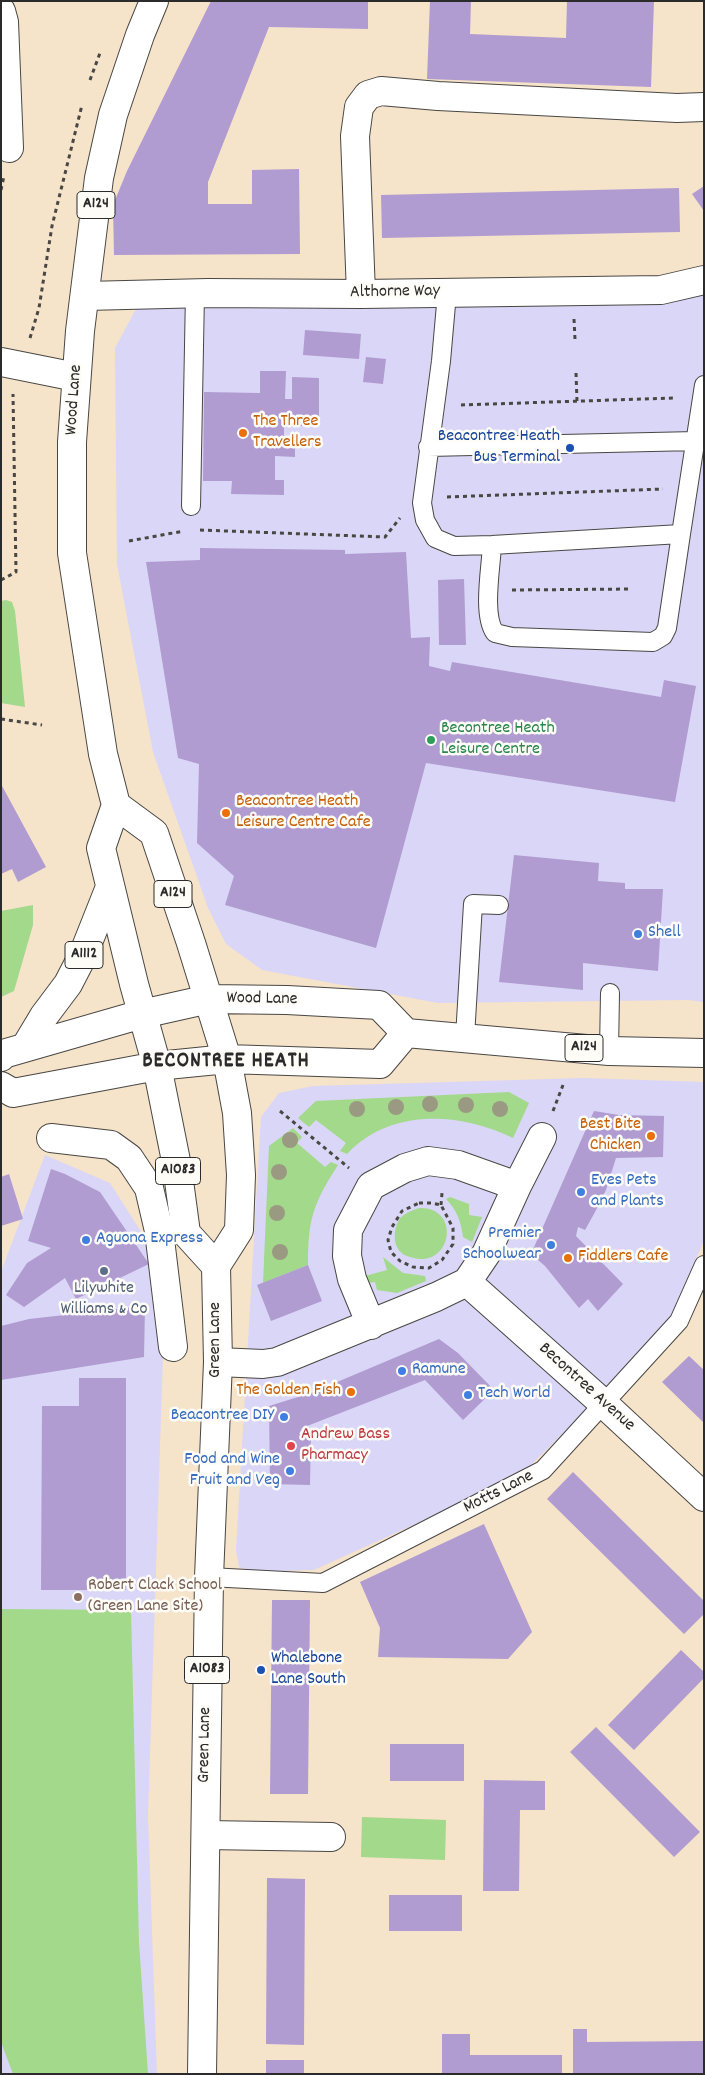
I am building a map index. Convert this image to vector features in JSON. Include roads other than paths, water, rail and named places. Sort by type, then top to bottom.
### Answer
[{"type":"main road","name":"Wood Lane","points":[[154,1],[140,35],[113,115],[99,178],[76,378],[72,442],[72,553],[103,754],[116,805],[154,833],[209,999],[287,1000],[378,1005],[406,1033]]},
{"type":"main road","points":[[1,10],[4,22],[9,148]]},
{"type":"main road","points":[[362,294],[355,136],[359,107],[368,95],[381,91],[438,96],[677,108],[704,107]]},
{"type":"main road","name":"Althorne Way","points":[[84,296],[194,293],[362,294],[661,290],[704,280]]},
{"type":"main road","points":[[1,362],[76,378]]},
{"type":"main road","points":[[116,805],[101,848],[142,1014],[157,1066]]},
{"type":"main road","name":"A1112","points":[[26,1046],[44,1016],[68,984],[84,955],[110,887]]},
{"type":"main road","points":[[1,1057],[2,1054],[26,1046],[142,1014],[209,999],[227,1059],[237,1113],[241,1175],[239,1230],[216,1266]]},
{"type":"main road","points":[[1,1086],[13,1093],[157,1066],[227,1059],[380,1064],[406,1033]]},
{"type":"main road","name":"A124","points":[[406,1033],[609,1051],[704,1053]]},
{"type":"main road","name":"A1083","points":[[157,1066],[177,1166],[186,1233],[216,1266]]},
{"type":"main road","points":[[218,1362],[263,1364],[276,1362],[436,1297],[467,1282],[486,1254],[542,1137]]},
{"type":"main road","points":[[51,1138],[111,1146],[129,1158],[149,1188],[159,1231],[173,1347]]},
{"type":"main road","points":[[371,1324],[352,1279],[347,1256],[348,1230],[371,1186],[405,1168],[428,1161],[458,1165],[517,1186]]},
{"type":"main road","name":"Green Lane","points":[[202,2074],[209,1577],[218,1362],[216,1266]]},
{"type":"main road","name":"Becontree Avenue","points":[[467,1282],[604,1404],[704,1497]]},
{"type":"main road","points":[[206,1835],[331,1837]]},
{"type":"lane","points":[[191,506],[194,293]]},
{"type":"lane","points":[[447,293],[441,361],[422,503],[425,520],[435,538],[454,546],[681,534]]},
{"type":"lane","points":[[492,545],[489,612],[491,627],[495,633],[512,637],[653,642],[663,636],[667,628],[699,433],[704,385]]},
{"type":"lane","points":[[428,447],[699,433]]},
{"type":"lane","points":[[465,1037],[473,904],[499,906]]},
{"type":"lane","points":[[609,1051],[610,993]]},
{"type":"lane","name":"Motts Lane","points":[[209,1577],[323,1583],[543,1470],[679,1321],[704,1265]]},
{"type":"place","name":"The Three Travellers","points":[[243,433]]},
{"type":"place","name":"Beacontree Heath Bus Terminal","points":[[570,448]]},
{"type":"place","name":"Becontree Heath Leisure Centre","points":[[431,740]]},
{"type":"place","name":"Beacontree Heath Leisure Centre Cafe","points":[[226,813]]},
{"type":"place","name":"Shell","points":[[638,934]]},
{"type":"place","name":"Best Bite Chicken","points":[[651,1136]]},
{"type":"place","name":"Eves Pets and Plants","points":[[581,1192]]},
{"type":"place","name":"Aguona Express","points":[[86,1240]]},
{"type":"place","name":"Premier Schoolwear","points":[[551,1245]]},
{"type":"place","name":"Fiddlers Cafe","points":[[568,1258]]},
{"type":"place","name":"Lilywhite Williams & Co","points":[[104,1271]]},
{"type":"place","name":"Ramune","points":[[402,1371]]},
{"type":"place","name":"The Golden Fish","points":[[351,1392]]},
{"type":"place","name":"Tech World","points":[[468,1395]]},
{"type":"place","name":"Beacontree DIY","points":[[284,1417]]},
{"type":"place","name":"Andrew Bass Pharmacy","points":[[291,1446]]},
{"type":"place","name":"Food and Wine Fruit and Veg","points":[[290,1471]]},
{"type":"place","name":"Robert Clack School (Green Lane Site)","points":[[78,1597]]},
{"type":"place","name":"Whalebone Lane South","points":[[261,1670]]},
{"type":"district","name":"BECONTREE HEATH","points":[[226,1063]]}]
